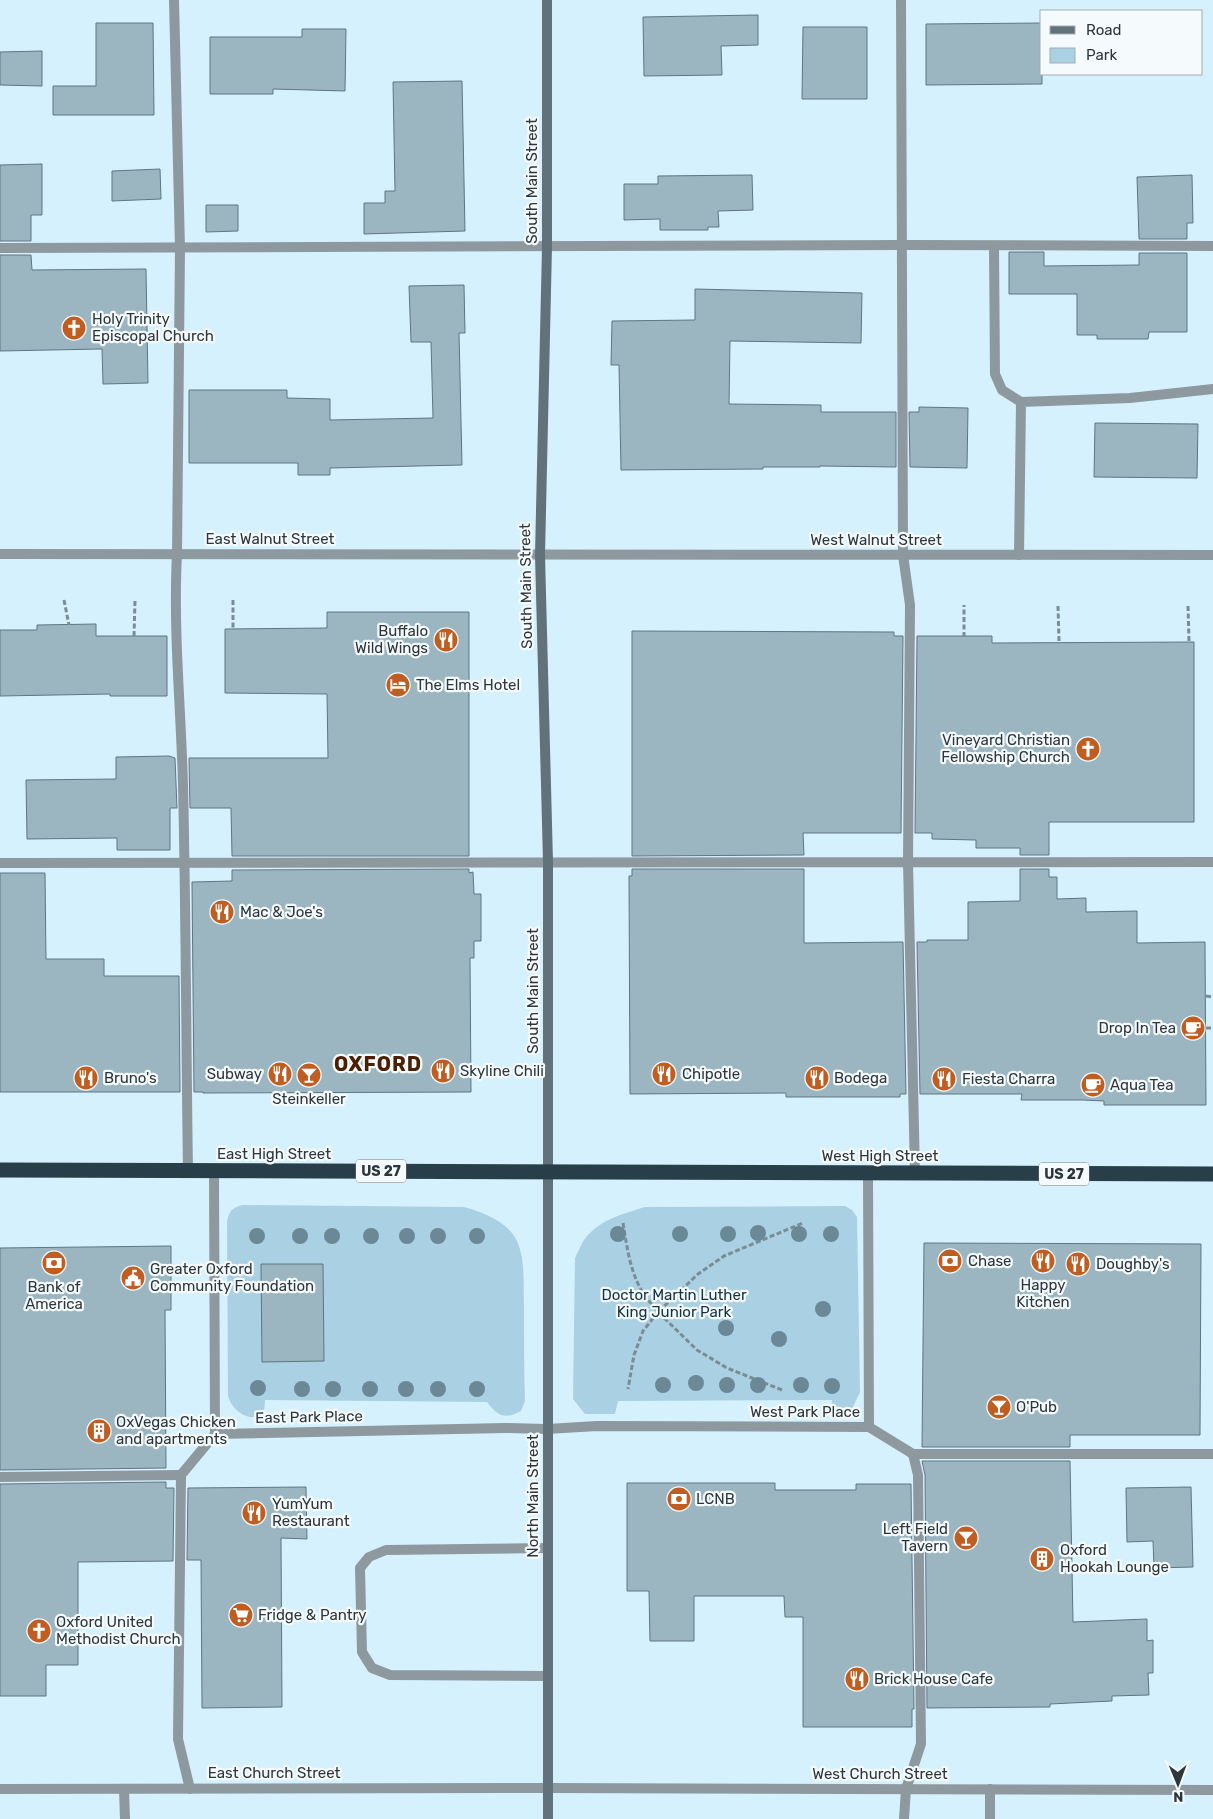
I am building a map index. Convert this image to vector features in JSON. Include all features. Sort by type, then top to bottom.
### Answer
[{"type":"highway","name":"East High Street","points":[[0,1170],[548,1172]]},
{"type":"highway","name":"West High Street","points":[[548,1172],[1213,1174]]},
{"type":"main road","name":"South Main Street","points":[[547,0],[547,247],[540,555],[548,862],[548,1172]]},
{"type":"main road","name":"North Main Street","points":[[548,1172],[548,1819]]},
{"type":"street","points":[[174,0],[180,248],[175,600],[184,863],[188,1171]]},
{"type":"street","points":[[901,0],[903,555],[910,605],[908,862],[915,1173]]},
{"type":"street","points":[[0,248],[902,245],[1213,246]]},
{"type":"street","points":[[994,246],[995,374],[1002,390],[1021,402],[1130,398],[1213,388]]},
{"type":"street","points":[[1019,555],[1021,402]]},
{"type":"street","name":"East Walnut Street","points":[[0,554],[540,555]]},
{"type":"street","name":"West Walnut Street","points":[[540,555],[1213,556]]},
{"type":"street","points":[[0,863],[1213,862]]},
{"type":"street","points":[[190,1789],[178,1739],[181,1475],[215,1434],[214,1171]]},
{"type":"street","name":"West Park Place","points":[[547,1429],[597,1426],[869,1427],[868,1173]]},
{"type":"street","points":[[869,1427],[913,1454],[1213,1454]]},
{"type":"street","name":"East Park Place","points":[[215,1434],[496,1428],[547,1429]]},
{"type":"street","points":[[904,1819],[906,1789],[921,1744],[918,1475],[913,1454]]},
{"type":"street","points":[[0,1477],[181,1475]]},
{"type":"street","points":[[548,1548],[386,1550],[368,1557],[360,1568],[362,1652],[372,1668],[390,1675],[548,1676]]},
{"type":"street","name":"East Church Street","points":[[0,1789],[547,1788]]},
{"type":"street","name":"West Church Street","points":[[547,1788],[1213,1790]]},
{"type":"street","points":[[124,1789],[125,1819]]},
{"type":"street","points":[[990,1789],[990,1819]]},
{"type":"path","points":[[64,600],[69,624]]},
{"type":"path","points":[[134,636],[135,600]]},
{"type":"path","points":[[233,600],[233,629]]},
{"type":"path","points":[[964,605],[964,637]]},
{"type":"path","points":[[1058,606],[1059,641]]},
{"type":"path","points":[[1188,606],[1189,642]]},
{"type":"path","points":[[1206,996],[1213,997]]},
{"type":"path","points":[[1206,1028],[1213,1028]]},
{"type":"path","points":[[623,1223],[630,1262],[636,1278],[643,1293],[658,1312],[697,1350],[727,1368],[782,1390]]},
{"type":"path","points":[[628,1389],[634,1355],[643,1331],[658,1312],[698,1274],[724,1256],[803,1223]]},
{"type":"green space","points":[[242,1205],[464,1207],[487,1215],[508,1228],[517,1241],[523,1266],[525,1401],[521,1411],[506,1416],[502,1415],[495,1411],[487,1402],[265,1400],[264,1413],[259,1416],[248,1416],[237,1411],[228,1396],[227,1222],[232,1210]]},
{"type":"green space","name":"Doctor Martin Luther King Junior Park","points":[[845,1206],[852,1210],[857,1217],[860,1392],[851,1411],[831,1415],[832,1400],[618,1401],[615,1414],[585,1414],[573,1399],[575,1258],[584,1240],[596,1227],[628,1212],[645,1207]]},
{"type":"building","points":[[758,15],[758,45],[721,46],[722,75],[644,76],[643,17]]},
{"type":"building","points":[[96,23],[153,23],[154,115],[53,115],[53,86],[96,86]]},
{"type":"building","points":[[1040,23],[1040,75],[1042,75],[1042,84],[926,85],[926,24]]},
{"type":"building","points":[[803,27],[867,27],[867,99],[802,99]]},
{"type":"building","points":[[302,29],[346,29],[345,91],[273,89],[273,94],[210,94],[210,37],[302,37]]},
{"type":"building","points":[[42,51],[42,86],[0,85],[0,52]]},
{"type":"building","points":[[462,81],[465,231],[364,234],[364,203],[385,203],[385,191],[395,191],[393,82]]},
{"type":"building","points":[[42,164],[42,215],[31,215],[31,241],[0,241],[0,165]]},
{"type":"building","points":[[160,169],[161,199],[112,201],[112,171]]},
{"type":"building","points":[[752,175],[753,210],[718,211],[719,227],[708,227],[708,230],[660,230],[660,219],[624,220],[624,184],[658,184],[658,176]]},
{"type":"building","points":[[1192,175],[1193,223],[1187,223],[1187,239],[1139,239],[1137,177]]},
{"type":"building","points":[[206,205],[238,205],[238,231],[206,232]]},
{"type":"building","points":[[1009,252],[1044,252],[1044,266],[1139,265],[1139,253],[1187,253],[1187,332],[1149,332],[1148,339],[1097,339],[1097,335],[1077,335],[1077,294],[1009,294]]},
{"type":"building","name":"Holy Trinity Episcopal Church","points":[[0,255],[31,255],[32,270],[146,269],[148,383],[103,384],[102,349],[0,351]]},
{"type":"building","points":[[464,285],[465,333],[459,333],[462,465],[330,468],[330,475],[298,475],[298,463],[189,463],[189,390],[287,390],[287,398],[330,399],[330,420],[433,418],[431,342],[411,342],[409,286]]},
{"type":"building","points":[[695,289],[862,293],[861,343],[730,341],[729,404],[821,405],[821,412],[896,412],[896,467],[820,466],[763,467],[763,469],[621,470],[619,365],[611,365],[612,321],[695,320]]},
{"type":"building","points":[[919,407],[968,408],[967,468],[910,467],[909,412],[919,412]]},
{"type":"building","points":[[1095,423],[1198,424],[1197,478],[1094,477]]},
{"type":"building","name":"The Elms Hotel","points":[[327,612],[469,612],[469,856],[232,856],[231,808],[190,808],[189,758],[328,758],[327,694],[225,693],[225,629],[327,628]]},
{"type":"building","points":[[96,624],[96,636],[167,636],[167,696],[110,696],[110,694],[0,696],[0,630],[37,630],[37,625]]},
{"type":"building","points":[[632,631],[894,632],[894,636],[903,636],[901,833],[803,833],[804,855],[632,856]]},
{"type":"building","name":"Vineyard Christian Fellowship Church","points":[[917,636],[992,636],[992,643],[1194,642],[1194,822],[1049,822],[1049,855],[1020,855],[1020,848],[976,848],[976,840],[932,839],[932,833],[915,833]]},
{"type":"building","points":[[169,756],[175,758],[177,808],[170,808],[170,850],[117,850],[117,838],[27,839],[26,780],[116,779],[116,757]]},
{"type":"building","points":[[469,869],[469,873],[473,872],[474,894],[481,894],[481,941],[474,941],[474,958],[470,958],[471,1092],[194,1092],[192,882],[232,881],[232,870]]},
{"type":"building","points":[[632,869],[804,869],[804,943],[903,942],[906,1094],[900,1094],[900,1097],[786,1097],[786,1093],[630,1094],[629,876],[632,876]]},
{"type":"building","points":[[1020,869],[1049,869],[1049,877],[1057,877],[1057,899],[1086,898],[1086,912],[1137,911],[1137,943],[1205,942],[1206,1105],[1104,1105],[1104,1101],[1021,1100],[1022,1094],[920,1094],[917,942],[927,942],[927,940],[968,940],[968,902],[1020,901]]},
{"type":"building","points":[[0,873],[45,873],[46,959],[104,959],[104,976],[179,976],[180,1092],[0,1092]]},
{"type":"building","points":[[924,1243],[1201,1244],[1200,1435],[1070,1435],[1070,1447],[922,1447]]},
{"type":"building","points":[[171,1246],[171,1310],[165,1310],[166,1468],[0,1470],[0,1248]]},
{"type":"building","points":[[261,1264],[323,1264],[324,1361],[262,1362]]},
{"type":"building","points":[[922,1461],[1070,1461],[1073,1622],[1147,1619],[1147,1641],[1153,1640],[1153,1673],[1148,1673],[1149,1695],[1112,1696],[1112,1701],[1050,1704],[1050,1707],[927,1708],[925,1475]]},
{"type":"building","points":[[166,1482],[166,1488],[174,1488],[173,1561],[78,1562],[78,1665],[46,1665],[46,1696],[0,1696],[0,1484]]},
{"type":"building","points":[[627,1483],[775,1483],[775,1490],[856,1490],[856,1484],[911,1484],[914,1709],[912,1709],[912,1727],[803,1727],[803,1617],[785,1617],[784,1596],[694,1596],[694,1641],[650,1641],[649,1591],[627,1591]]},
{"type":"building","name":"Fridge & Pantry","points":[[306,1487],[307,1539],[281,1538],[282,1707],[202,1708],[201,1560],[187,1560],[188,1488]]},
{"type":"building","points":[[1191,1487],[1193,1567],[1154,1568],[1153,1541],[1127,1542],[1126,1488]]},
{"type":"place","name":"Holy Trinity Episcopal Church","points":[[74,328]]},
{"type":"place","name":"Buffalo Wild Wings","points":[[446,640]]},
{"type":"place","name":"The Elms Hotel","points":[[398,685]]},
{"type":"place","name":"Vineyard Christian Fellowship Church","points":[[1088,749]]},
{"type":"place","name":"Mac & Joe's","points":[[222,912]]},
{"type":"place","name":"Drop In Tea","points":[[1193,1028]]},
{"type":"place","name":"Skyline Chili","points":[[443,1071]]},
{"type":"place","name":"Subway","points":[[280,1074]]},
{"type":"place","name":"Chipotle","points":[[664,1074]]},
{"type":"place","name":"Steinkeller","points":[[309,1075]]},
{"type":"place","name":"Bruno's","points":[[86,1078]]},
{"type":"place","name":"Bodega","points":[[817,1078]]},
{"type":"place","name":"Fiesta Charra","points":[[944,1079]]},
{"type":"place","name":"Aqua Tea","points":[[1093,1085]]},
{"type":"place","name":"Chase","points":[[950,1261]]},
{"type":"place","name":"Happy Kitchen","points":[[1043,1261]]},
{"type":"place","name":"Bank of America","points":[[54,1263]]},
{"type":"place","name":"Doughby's","points":[[1078,1264]]},
{"type":"place","name":"Greater Oxford Community Foundation","points":[[133,1278]]},
{"type":"place","name":"O'Pub","points":[[999,1407]]},
{"type":"place","name":"OxVegas Chicken and apartments","points":[[99,1431]]},
{"type":"place","name":"LCNB","points":[[679,1499]]},
{"type":"place","name":"YumYum Restaurant","points":[[254,1513]]},
{"type":"place","name":"Left Field Tavern","points":[[966,1538]]},
{"type":"place","name":"Oxford Hookah Lounge","points":[[1042,1559]]},
{"type":"place","name":"Fridge & Pantry","points":[[241,1615]]},
{"type":"place","name":"Oxford United Methodist Church","points":[[39,1631]]},
{"type":"place","name":"Brick House Cafe","points":[[857,1679]]},
{"type":"district","name":"OXFORD","points":[[378,1064]]}]
